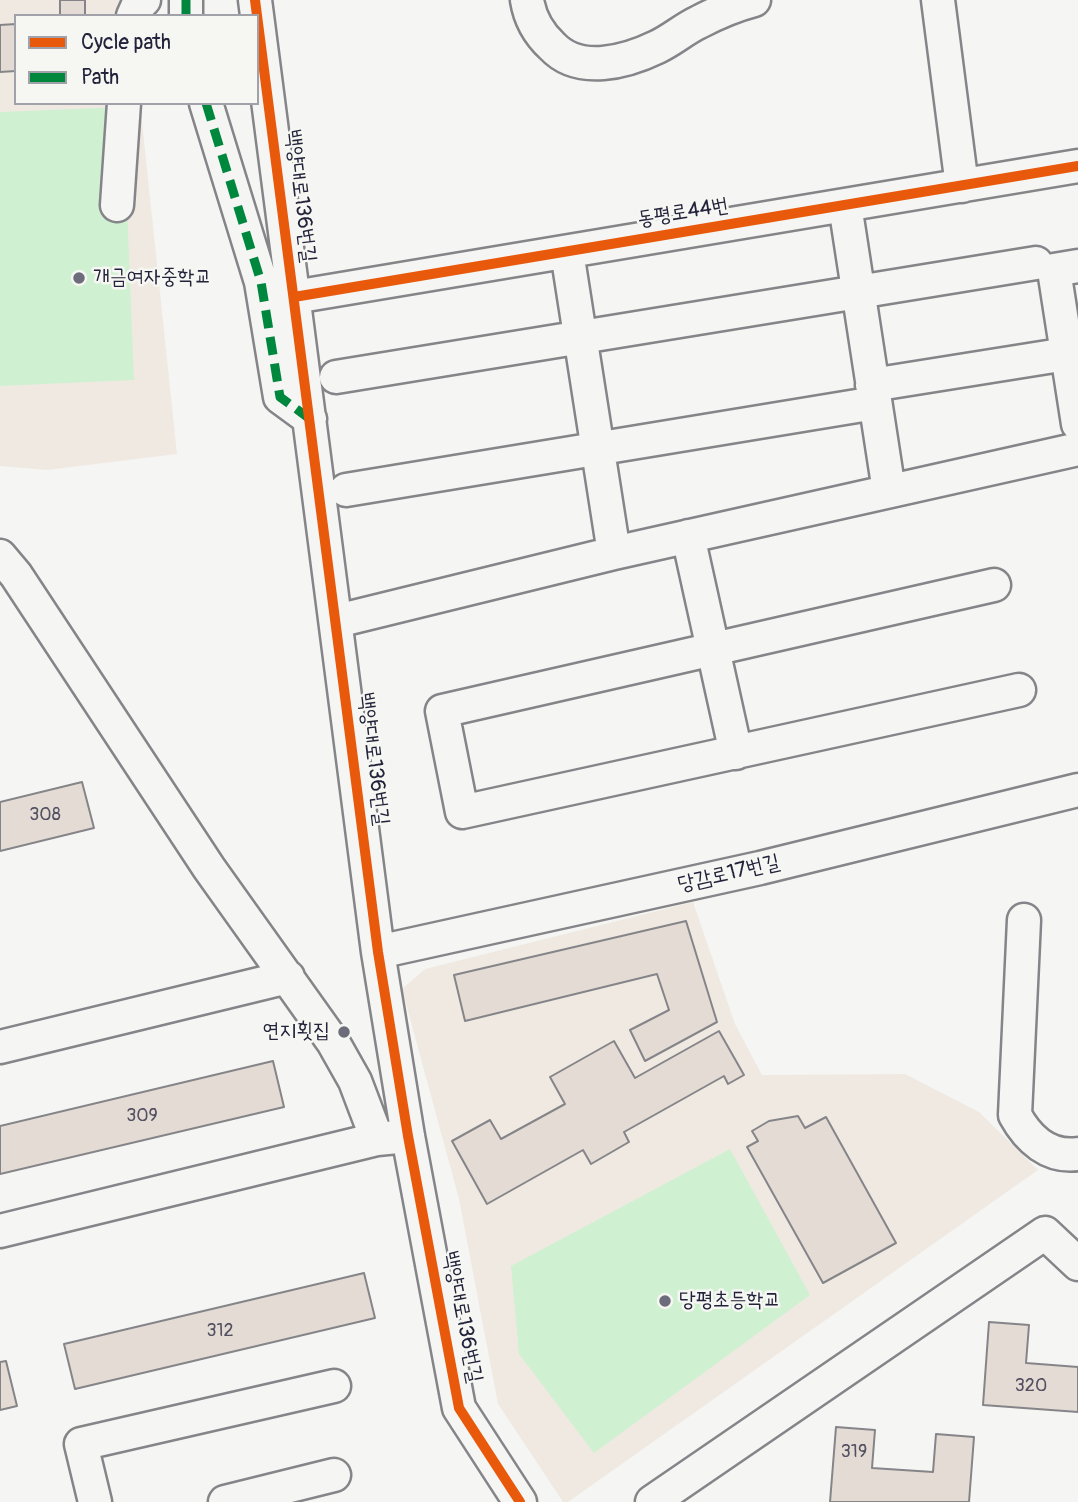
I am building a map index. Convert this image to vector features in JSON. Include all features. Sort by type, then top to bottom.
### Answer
[{"type":"street","points":[[134,14],[137,6],[144,0]]},
{"type":"street","points":[[527,0],[539,33],[556,51],[592,65],[623,61],[658,47],[698,22],[754,0]]},
{"type":"street","points":[[938,0],[962,186]]},
{"type":"street","name":"백양대로136번길","points":[[259,30],[378,952],[408,1136],[459,1408],[520,1502]]},
{"type":"street","points":[[117,205],[124,105]]},
{"type":"street","points":[[207,105],[261,282],[280,397],[310,419]]},
{"type":"street","name":"동평로44번","points":[[294,297],[1078,166]]},
{"type":"street","points":[[845,205],[889,491]]},
{"type":"street","points":[[567,252],[614,553]]},
{"type":"street","points":[[336,377],[1036,263]]},
{"type":"street","points":[[1078,266],[1054,270],[1078,424]]},
{"type":"street","points":[[346,490],[598,448],[1066,356]]},
{"type":"street","points":[[337,621],[614,553],[1078,449]]},
{"type":"street","points":[[688,536],[736,753]]},
{"type":"street","points":[[0,556],[16,575],[208,868],[333,1042],[355,1081],[377,1139]]},
{"type":"street","points":[[994,585],[442,711],[462,812],[1018,690]]},
{"type":"street","name":"당감로17번길","points":[[378,952],[760,868],[1078,790]]},
{"type":"street","points":[[1024,920],[1015,1115],[1024,1132],[1036,1144],[1051,1151],[1078,1154]]},
{"type":"street","points":[[0,1047],[288,977]]},
{"type":"street","points":[[0,1231],[377,1139],[408,1136]]},
{"type":"street","points":[[652,1502],[1045,1233],[1078,1264]]},
{"type":"street","points":[[95,1502],[81,1444],[334,1386]]},
{"type":"street","points":[[225,1502],[334,1475]]},
{"type":"shaded area","name":"개금여자중학교","points":[[0,0],[130,0],[131,14],[14,14],[14,105],[140,105],[177,454],[47,470],[0,466]]},
{"type":"shaded area","name":"당평초등학교","points":[[693,902],[735,1024],[762,1075],[905,1074],[979,1112],[1038,1170],[568,1502],[563,1502],[498,1404],[459,1199],[402,989],[425,969]]},
{"type":"green space","points":[[123,107],[134,380],[0,386],[0,112]]},
{"type":"green space","points":[[730,1149],[810,1295],[594,1453],[519,1354],[511,1266]]},
{"type":"building","points":[[60,0],[85,0],[85,14],[60,14]]},
{"type":"building","points":[[14,24],[14,71],[0,72],[0,25]]},
{"type":"building","points":[[82,782],[94,828],[0,851],[0,802]]},
{"type":"building","points":[[686,921],[717,1022],[645,1061],[630,1030],[669,1010],[657,974],[465,1021],[454,975]]},
{"type":"building","points":[[719,1031],[744,1075],[728,1084],[724,1076],[624,1132],[629,1142],[591,1164],[583,1150],[487,1204],[452,1141],[490,1120],[501,1139],[565,1104],[550,1077],[614,1041],[635,1078]]},
{"type":"building","points":[[273,1061],[284,1107],[0,1174],[0,1126]]},
{"type":"building","points":[[798,1116],[805,1128],[826,1117],[896,1243],[823,1283],[747,1147],[758,1141],[752,1131],[769,1121]]},
{"type":"building","points":[[364,1273],[375,1318],[75,1389],[64,1344]]},
{"type":"building","points":[[989,1322],[1029,1325],[1026,1363],[1078,1367],[1078,1412],[983,1405]]},
{"type":"building","points":[[6,1361],[17,1406],[0,1410],[0,1362]]},
{"type":"building","points":[[836,1427],[875,1430],[872,1468],[933,1472],[936,1434],[974,1437],[969,1502],[830,1502]]},
{"type":"marked path","points":[[186,0],[186,14]]},
{"type":"marked path","points":[[207,105],[261,282],[280,397],[310,419]]},
{"type":"cycle path","points":[[255,0],[257,14]]},
{"type":"cycle path","points":[[259,31],[378,952],[408,1136],[459,1408],[520,1502]]},
{"type":"cycle path","points":[[294,297],[1078,166]]},
{"type":"place","name":"개금여자중학교","points":[[79,278]]},
{"type":"place","name":"연지횟집","points":[[344,1032]]},
{"type":"place","name":"당평초등학교","points":[[665,1301]]}]
